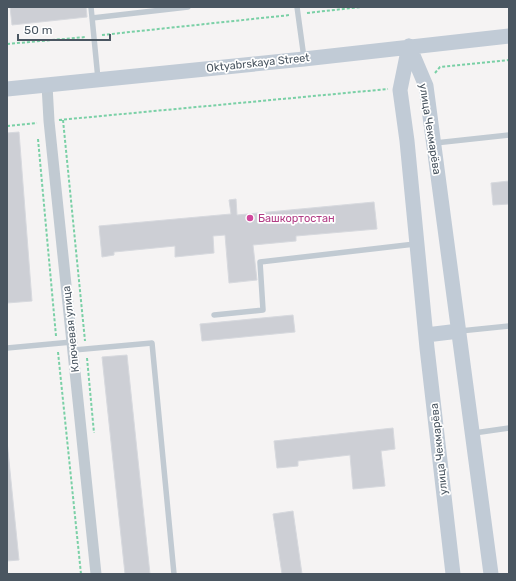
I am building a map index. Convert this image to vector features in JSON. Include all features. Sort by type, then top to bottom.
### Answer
[{"type":"main road","name":"Oktyabrskaya Street","points":[[7,89],[304,59],[409,46],[509,36]]},
{"type":"main road","name":"улица Чекмарёва","points":[[409,46],[426,86],[491,574]]},
{"type":"main road","name":"улица Чекмарёва","points":[[409,46],[400,90],[407,141],[426,335],[453,574]]},
{"type":"main road","points":[[426,335],[459,331]]},
{"type":"street","name":"Ключевая улица","points":[[47,85],[49,121],[96,574]]},
{"type":"lane","points":[[91,7],[98,80]]},
{"type":"lane","points":[[92,18],[188,7]]},
{"type":"lane","points":[[298,7],[304,59]]},
{"type":"lane","points":[[433,144],[509,135]]},
{"type":"lane","points":[[214,315],[263,310],[260,262],[417,244]]},
{"type":"lane","points":[[459,331],[509,326]]},
{"type":"lane","points":[[7,348],[57,343],[73,346],[152,343],[174,574]]},
{"type":"lane","points":[[472,433],[509,428]]},
{"type":"path","points":[[7,44],[361,7]]},
{"type":"path","points":[[426,86],[440,67],[509,60]]},
{"type":"path","points":[[7,126],[380,90],[400,90]]},
{"type":"path","points":[[38,139],[80,574]]},
{"type":"building","points":[[10,7],[86,7],[87,17],[12,25]]},
{"type":"building","points":[[19,132],[32,301],[7,303],[7,133]]},
{"type":"building","points":[[509,181],[509,204],[493,205],[491,183]]},
{"type":"building","points":[[236,199],[237,215],[374,202],[377,229],[296,236],[296,241],[253,245],[257,280],[229,283],[225,235],[213,236],[214,253],[175,257],[175,246],[114,252],[114,255],[102,257],[99,226],[231,214],[229,200]]},
{"type":"building","points":[[293,315],[295,332],[202,341],[200,324]]},
{"type":"building","points":[[127,355],[150,574],[125,574],[102,357]]},
{"type":"building","points":[[393,428],[395,449],[381,451],[385,486],[353,489],[350,455],[298,461],[298,466],[277,468],[274,441]]},
{"type":"building","points":[[7,441],[19,560],[7,561]]},
{"type":"building","points":[[293,511],[302,574],[282,574],[273,514]]},
{"type":"place","name":"Башкортостан","points":[[250,218]]}]
